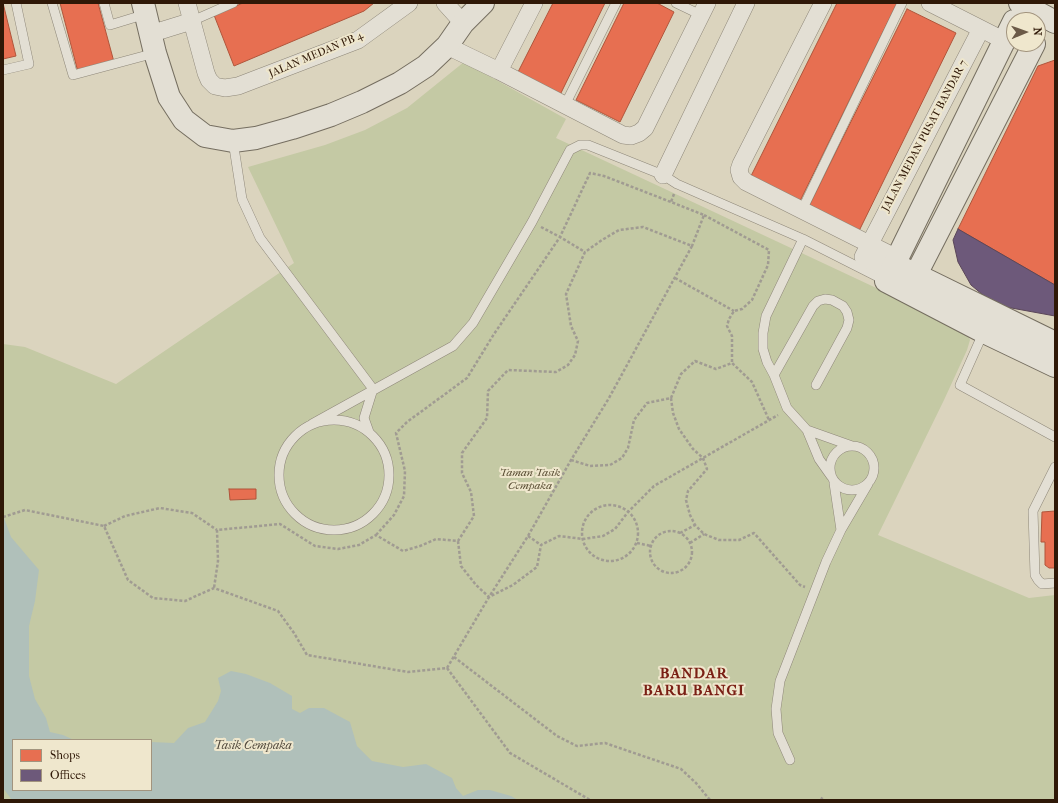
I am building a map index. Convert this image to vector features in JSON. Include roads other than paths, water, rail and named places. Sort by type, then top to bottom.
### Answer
[{"type":"street","name":"JALAN MEDAN PB 4","points":[[187,3],[209,80],[215,86],[225,88],[238,86],[358,40],[409,3]]},
{"type":"street","points":[[446,3],[466,13]]},
{"type":"street","points":[[192,21],[148,26],[169,97],[184,120],[205,136],[233,141],[256,138],[331,115],[362,102],[400,83],[426,66],[448,46],[466,13],[483,3]]},
{"type":"street","points":[[499,71],[534,3]]},
{"type":"street","points":[[670,180],[746,3]]},
{"type":"street","points":[[823,3],[741,164],[741,177],[746,182],[869,244],[863,257],[892,268],[912,283],[988,322],[1055,366]]},
{"type":"street","points":[[930,3],[1005,40]]},
{"type":"street","points":[[448,46],[622,134],[630,136],[639,133],[644,128],[704,9]]},
{"type":"street","points":[[892,268],[1019,10],[1048,15]]},
{"type":"street","name":"JALAN MEDAN PUSAT BANDAR 7","points":[[869,244],[981,29]]},
{"type":"street","points":[[912,283],[1030,52]]},
{"type":"street","points":[[988,322],[1055,343]]},
{"type":"lane","points":[[3,70],[29,64],[16,3]]},
{"type":"lane","points":[[52,3],[73,75],[148,26]]},
{"type":"lane","points":[[104,3],[110,25],[148,26]]},
{"type":"lane","points":[[192,21],[233,3]]},
{"type":"lane","points":[[566,105],[616,3]]},
{"type":"lane","points":[[676,3],[704,9]]},
{"type":"lane","points":[[802,210],[902,3]]},
{"type":"lane","points":[[233,141],[242,199],[260,238],[374,390]]},
{"type":"lane","points":[[312,424],[329,420],[346,421],[362,427],[376,438],[385,453],[390,470],[388,488],[382,504],[369,519],[352,528],[333,531],[314,527],[298,517],[286,502],[280,484],[280,464],[286,448],[297,434],[312,424],[453,346],[473,323],[532,222],[570,150],[580,145],[588,145],[803,239],[892,268]]},
{"type":"lane","points":[[803,239],[766,316],[763,349],[787,408],[806,430],[819,459],[832,479],[840,488],[847,490],[855,490],[868,484]]},
{"type":"lane","points":[[774,375],[813,306],[818,301],[825,299],[832,300],[843,306],[847,312],[849,320],[847,328],[816,385]]},
{"type":"lane","points":[[988,322],[960,385],[1055,437]]},
{"type":"lane","points":[[370,433],[364,418],[374,390]]},
{"type":"lane","points":[[790,760],[778,733],[776,709],[780,681],[814,593],[841,530],[872,477],[874,470],[871,456],[866,451],[859,447],[806,430]]},
{"type":"lane","points":[[841,530],[829,469],[830,462],[839,450],[852,446]]},
{"type":"lane","points":[[1055,467],[1052,482],[1033,511],[1035,575],[1042,584],[1055,583]]},
{"type":"water","name":"Tasik Cempaka","points":[[3,515],[11,537],[39,570],[35,601],[29,626],[29,676],[35,699],[46,718],[50,732],[72,739],[12,739],[12,791],[152,791],[152,742],[174,743],[188,728],[205,722],[218,701],[221,691],[218,678],[231,671],[246,674],[270,683],[292,696],[292,709],[300,713],[309,708],[324,708],[350,722],[357,746],[372,761],[403,767],[426,764],[452,778],[456,788],[463,796],[478,790],[490,790],[511,796],[518,800],[12,800],[3,788]]},
{"type":"district","name":"BANDAR BARU BANGI","points":[[694,682]]},
{"type":"park label","name":"Taman Tasik Cempaka","points":[[530,479]]}]
